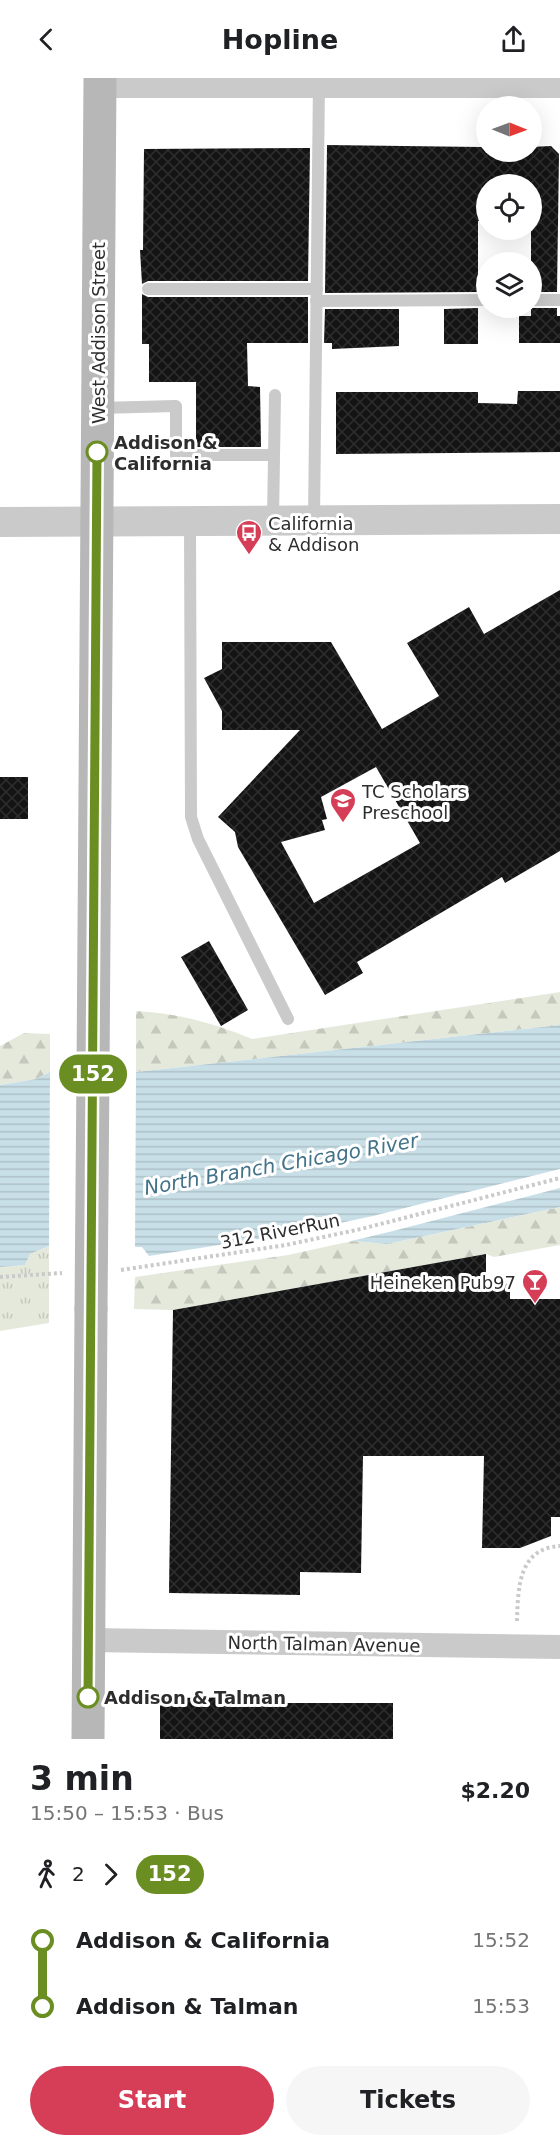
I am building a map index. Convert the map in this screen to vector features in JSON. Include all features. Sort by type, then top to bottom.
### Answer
[{"type":"main road","name":"West Addison Street","points":[[88,1739],[100,82]]},
{"type":"street","points":[[100,82],[319,82],[560,86]]},
{"type":"street","points":[[0,522],[560,519]]},
{"type":"street","name":"North Talman Avenue","points":[[89,1640],[560,1647]]},
{"type":"lane","points":[[314,520],[319,82]]},
{"type":"lane","points":[[148,289],[476,300]]},
{"type":"lane","points":[[542,300],[560,300]]},
{"type":"lane","points":[[273,520],[275,395]]},
{"type":"lane","points":[[97,408],[176,406],[176,455],[274,455]]},
{"type":"lane","points":[[190,521],[190,817],[198,839],[288,1019]]},
{"type":"path","name":"312 RiverRun","points":[[115,1271],[286,1245],[362,1229],[560,1178]]},
{"type":"path","points":[[0,1277],[71,1273]]},
{"type":"path","points":[[517,1621],[519,1582],[524,1569],[531,1557],[540,1551],[560,1546]]},
{"type":"green space","points":[[560,992],[560,1025],[136,1072],[136,1011],[195,1020],[252,1039]]},
{"type":"green space","points":[[24,1033],[50,1034],[50,1072],[36,1079],[0,1085],[0,1046]]},
{"type":"green space","points":[[560,1207],[560,1245],[494,1257],[486,1254],[173,1310],[134,1309],[135,1277],[288,1255],[352,1241],[387,1244]]},
{"type":"green space","points":[[49,1246],[49,1323],[0,1331],[0,1267],[25,1265],[30,1254]]},
{"type":"water","name":"North Branch Chicago River","points":[[560,1025],[560,1207],[387,1244],[284,1235],[149,1256],[142,1247],[135,1247],[134,1242],[49,1242],[49,1246],[30,1254],[25,1265],[0,1267],[0,1085],[36,1079],[50,1072],[136,1072]]},
{"type":"pier","points":[[50,1072],[136,1072],[135,1250],[131,1244],[52,1245],[49,1250]]},
{"type":"pier","points":[[560,1169],[560,1188],[343,1243],[285,1238],[284,1235],[373,1216]]},
{"type":"building","points":[[327,145],[476,147],[476,162],[542,162],[542,146],[551,146],[559,154],[557,292],[542,292],[542,252],[531,252],[531,240],[542,240],[542,174],[476,174],[478,252],[476,252],[476,292],[325,293]]},
{"type":"building","points":[[310,148],[308,281],[148,281],[142,284],[140,250],[143,250],[144,149]]},
{"type":"building","points":[[142,294],[148,297],[308,297],[308,343],[247,343],[248,386],[260,387],[261,447],[196,447],[196,382],[149,382],[149,344],[142,344]]},
{"type":"building","points":[[476,308],[478,344],[444,344],[444,309]]},
{"type":"building","points":[[542,308],[557,308],[557,316],[560,316],[560,343],[519,343],[519,318],[542,318]]},
{"type":"building","points":[[325,309],[399,309],[399,346],[332,349],[332,343],[324,343]]},
{"type":"building","points":[[518,391],[560,391],[560,452],[336,454],[336,392],[478,392],[478,403],[517,404]]},
{"type":"building","points":[[560,590],[560,851],[505,883],[502,877],[357,962],[363,973],[325,995],[238,847],[235,832],[218,817],[300,730],[222,730],[222,711],[204,678],[222,669],[222,642],[331,642],[382,729],[439,696],[407,643],[469,607],[484,634]],"holes":[[[376,767],[420,843],[314,903],[281,842],[325,830],[322,820],[327,819],[321,797]]]},
{"type":"building","points":[[0,777],[28,777],[28,819],[0,819]]},
{"type":"building","points":[[209,941],[248,1010],[221,1026],[181,957]]},
{"type":"building","points":[[486,1254],[486,1283],[510,1284],[510,1299],[560,1299],[560,1517],[551,1517],[551,1536],[520,1548],[482,1548],[484,1456],[363,1456],[361,1573],[300,1572],[300,1595],[169,1593],[173,1310]]},
{"type":"building","points":[[279,1697],[279,1703],[393,1703],[393,1739],[160,1739],[160,1698]]},
{"type":"bus line","name":"152","points":[[88,1697],[97,452]]},
{"type":"place","name":"Addison & California","points":[[97,452]]},
{"type":"place","name":"California & Addison","points":[[249,556]]},
{"type":"place","name":"TC Scholars Preschool","points":[[343,824]]},
{"type":"place","name":"Heineken Pub97","points":[[535,1305]]},
{"type":"place","name":"Addison & Talman","points":[[88,1697]]}]
